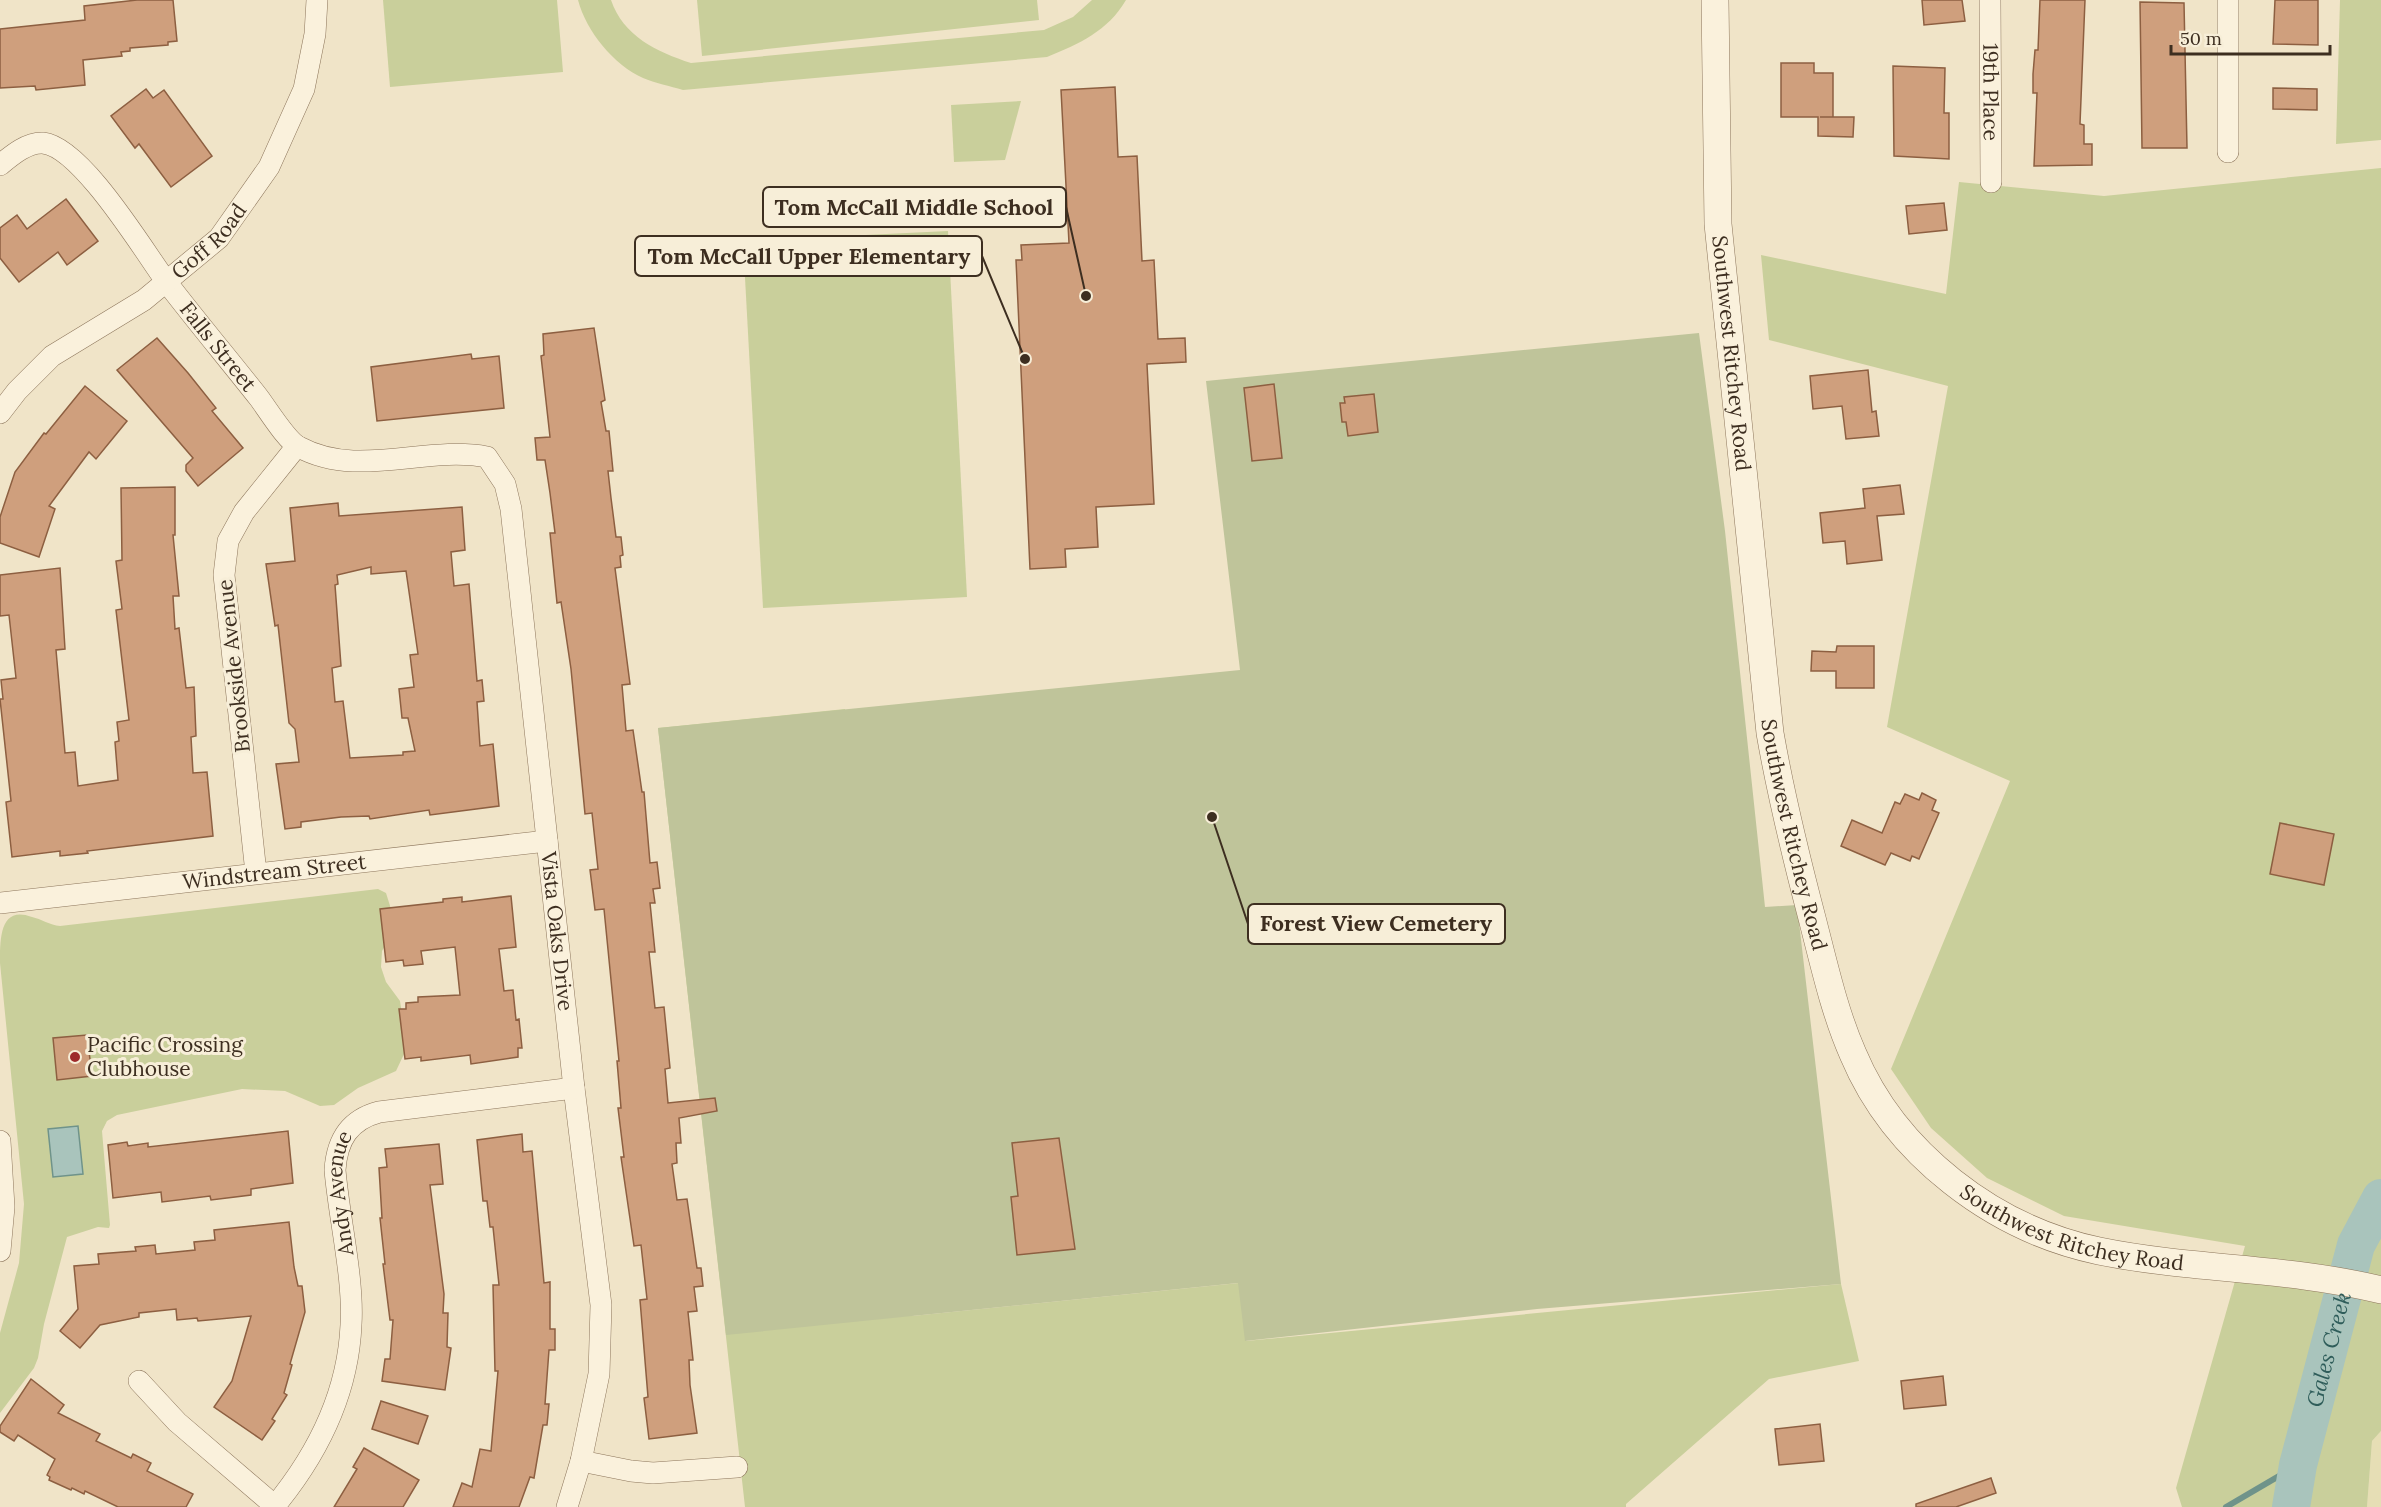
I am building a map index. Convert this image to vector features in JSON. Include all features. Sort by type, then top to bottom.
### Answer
[{"type":"street","name":"Goff Road","points":[[0,413],[17,391],[52,356],[168,283],[219,238],[269,166],[308,77],[317,0]]},
{"type":"street","name":"Southwest Ritchey Road","points":[[1716,0],[1718,224],[1770,733],[1798,866],[1840,1020],[1854,1057],[1881,1104],[1909,1141],[1946,1177],[1985,1204],[2044,1234],[2070,1244],[2126,1255],[2301,1275],[2381,1290]]},
{"type":"street","name":"19th Place","points":[[1990,0],[1991,182]]},
{"type":"street","points":[[2228,0],[2228,152]]},
{"type":"street","name":"Falls Street","points":[[0,165],[27,147],[42,143],[60,150],[75,162],[106,196],[168,283],[297,446]]},
{"type":"street","name":"Vista Oaks Drive","points":[[297,446],[334,460],[373,462],[470,454],[487,457],[505,484],[511,509],[574,1088],[601,1305],[602,1342],[592,1411],[581,1461],[567,1507]]},
{"type":"street","name":"Brookside Avenue","points":[[256,873],[224,575],[228,541],[244,512],[297,446]]},
{"type":"street","name":"Windstream Street","points":[[0,903],[547,841]]},
{"type":"street","name":"Andy Avenue","points":[[275,1507],[305,1467],[329,1421],[347,1357],[351,1324],[335,1170],[336,1151],[344,1135],[360,1119],[379,1112],[574,1088]]},
{"type":"street","points":[[0,1141],[4,1207],[0,1251]]},
{"type":"street","points":[[139,1381],[177,1422],[275,1507]]},
{"type":"street","points":[[581,1461],[631,1472],[653,1473],[737,1467]]},
{"type":"shaded area","points":[[2381,1431],[2381,1507],[2367,1507],[2372,1441]]},
{"type":"green space","points":[[383,0],[557,0],[563,72],[390,87]]},
{"type":"green space","points":[[578,0],[611,0],[616,13],[643,41],[666,54],[691,63],[1044,30],[1073,17],[1092,0],[1126,0],[1119,11],[1102,28],[1070,47],[1047,57],[683,90],[643,78],[622,65],[594,35]]},
{"type":"green space","points":[[697,0],[1037,0],[1039,20],[702,56]]},
{"type":"green space","points":[[2340,0],[2381,0],[2381,140],[2336,144]]},
{"type":"green space","points":[[1021,101],[1005,160],[954,162],[951,105]]},
{"type":"green space","points":[[2381,168],[2381,1431],[2372,1441],[2367,1507],[2182,1507],[2176,1488],[2245,1246],[2064,1216],[1987,1178],[1931,1128],[1891,1069],[2010,781],[1887,727],[1948,386],[1769,340],[1761,255],[1946,294],[1959,182],[2104,196]]},
{"type":"green space","points":[[948,231],[967,597],[763,608],[743,241]]},
{"type":"green space","points":[[1699,333],[1725,531],[1765,907],[1797,905],[1841,1284],[1537,1309],[1245,1341],[1238,1283],[726,1335],[658,728],[1240,670],[1206,381]]},
{"type":"green space","points":[[845,709],[912,1316],[1239,1283],[1246,1341],[1841,1284],[1859,1361],[1769,1379],[1626,1504],[1626,1507],[745,1507],[658,728]]},
{"type":"green space","points":[[378,889],[386,893],[391,909],[391,935],[382,951],[381,967],[386,982],[400,1001],[404,1027],[404,1054],[396,1071],[358,1088],[334,1105],[320,1106],[285,1091],[242,1089],[117,1115],[107,1121],[102,1131],[109,1228],[98,1227],[67,1237],[44,1324],[38,1358],[34,1368],[0,1413],[0,1333],[19,1263],[24,1204],[0,963],[0,944],[4,926],[8,920],[21,915],[60,926]]},
{"type":"water","points":[[78,1126],[83,1174],[53,1177],[48,1129]]},
{"type":"building","points":[[137,0],[173,0],[177,41],[168,42],[168,45],[130,48],[130,51],[121,52],[122,56],[83,60],[85,85],[36,90],[35,86],[0,88],[0,29],[85,20],[84,6]]},
{"type":"building","points":[[1922,0],[1962,0],[1965,21],[1924,25]]},
{"type":"building","points":[[2040,0],[2085,0],[2080,124],[2084,125],[2084,144],[2092,144],[2092,165],[2034,166],[2037,93],[2033,93],[2033,74],[2035,50],[2038,50]]},
{"type":"building","points":[[2275,0],[2318,0],[2318,45],[2273,44]]},
{"type":"building","points":[[2140,2],[2184,3],[2187,148],[2142,148]]},
{"type":"building","points":[[1781,63],[1814,63],[1814,73],[1833,73],[1833,117],[1854,117],[1853,137],[1818,136],[1818,117],[1781,117]]},
{"type":"building","points":[[1893,66],[1945,68],[1944,113],[1949,113],[1949,159],[1894,156]]},
{"type":"building","points":[[1115,87],[1118,157],[1137,156],[1142,261],[1154,260],[1158,339],[1185,338],[1186,362],[1147,364],[1154,504],[1096,507],[1098,547],[1065,549],[1066,567],[1030,569],[1016,260],[1022,260],[1021,245],[1069,243],[1061,90]]},
{"type":"building","points":[[2273,88],[2317,89],[2317,110],[2273,109]]},
{"type":"building","points":[[146,89],[153,98],[164,90],[212,156],[171,187],[139,144],[135,148],[111,116]]},
{"type":"building","points":[[66,199],[98,241],[67,265],[58,252],[19,282],[0,258],[0,228],[17,215],[27,229]]},
{"type":"building","points":[[1944,203],[1947,230],[1909,234],[1906,206]]},
{"type":"building","points":[[594,328],[605,400],[601,402],[606,431],[609,431],[613,471],[608,471],[611,498],[616,537],[621,537],[623,555],[620,556],[621,567],[615,568],[630,684],[622,685],[626,731],[633,730],[642,792],[644,792],[650,863],[657,862],[660,888],[653,889],[655,903],[650,903],[655,952],[649,952],[655,1008],[664,1007],[670,1068],[665,1069],[668,1103],[715,1098],[717,1111],[679,1118],[681,1143],[676,1143],[677,1163],[672,1164],[677,1200],[687,1199],[697,1268],[701,1268],[703,1286],[694,1287],[697,1311],[688,1312],[693,1360],[689,1360],[690,1385],[697,1433],[649,1439],[644,1398],[648,1397],[640,1300],[647,1299],[641,1245],[634,1246],[621,1157],[624,1157],[618,1108],[621,1108],[617,1061],[619,1061],[604,909],[595,910],[590,870],[598,869],[592,813],[585,814],[571,669],[561,602],[557,603],[550,533],[555,533],[550,493],[545,460],[537,460],[535,438],[550,437],[541,356],[544,355],[543,334]]},
{"type":"building","points":[[157,338],[216,408],[212,411],[243,448],[198,486],[186,471],[186,465],[193,458],[117,370]]},
{"type":"building","points":[[471,354],[472,359],[499,356],[504,408],[377,421],[371,367]]},
{"type":"building","points":[[1868,370],[1872,412],[1876,411],[1879,436],[1846,439],[1842,406],[1813,409],[1810,376]]},
{"type":"building","points":[[1274,384],[1282,458],[1252,461],[1244,388]]},
{"type":"building","points":[[85,386],[127,421],[96,459],[89,452],[49,506],[55,509],[39,557],[0,543],[0,517],[15,472],[44,433],[46,434]]},
{"type":"building","points":[[1374,394],[1378,432],[1348,436],[1346,422],[1342,422],[1340,403],[1345,403],[1344,397]]},
{"type":"building","points":[[1900,485],[1904,514],[1877,516],[1882,560],[1847,564],[1845,541],[1823,543],[1820,513],[1865,508],[1863,489]]},
{"type":"building","points":[[175,487],[175,535],[173,535],[179,596],[173,596],[175,629],[179,628],[186,688],[194,687],[196,736],[191,737],[193,773],[207,772],[213,836],[60,856],[60,851],[12,857],[6,802],[11,801],[0,699],[3,699],[1,680],[16,678],[9,615],[0,616],[0,575],[60,568],[65,649],[56,650],[65,753],[75,752],[78,786],[118,780],[115,742],[119,741],[117,722],[129,720],[116,610],[122,609],[116,561],[122,560],[121,488]]},
{"type":"building","points":[[338,503],[339,516],[462,507],[465,550],[451,552],[454,586],[469,584],[477,681],[482,680],[484,701],[477,702],[480,746],[493,744],[499,806],[430,815],[429,810],[370,819],[369,816],[341,817],[301,822],[301,827],[285,829],[276,764],[299,762],[295,729],[289,723],[278,625],[275,626],[266,564],[295,561],[290,508]],"holes":[[[371,567],[371,574],[406,571],[418,654],[410,655],[414,687],[399,689],[402,718],[408,718],[415,751],[403,752],[403,755],[350,758],[343,701],[335,702],[332,668],[341,666],[335,585],[338,584],[337,575]]]},
{"type":"building","points":[[1837,646],[1874,646],[1874,688],[1836,688],[1836,671],[1811,671],[1812,651],[1836,652]]},
{"type":"building","points":[[1922,793],[1936,800],[1932,810],[1939,813],[1919,859],[1912,856],[1910,861],[1891,853],[1885,865],[1841,846],[1852,820],[1882,833],[1895,802],[1900,804],[1905,794],[1919,800]]},
{"type":"building","points":[[2280,823],[2334,834],[2324,885],[2270,874]]},
{"type":"building","points":[[511,896],[516,947],[499,949],[504,991],[513,990],[516,1020],[519,1019],[522,1048],[518,1048],[518,1057],[471,1064],[470,1055],[421,1061],[421,1057],[405,1059],[399,1009],[406,1009],[406,1003],[418,1002],[418,997],[460,995],[455,947],[421,951],[423,964],[404,966],[403,960],[386,962],[380,909],[443,902],[443,899],[462,897],[462,902]]},
{"type":"building","name":"Pacific Crossing Clubhouse","points":[[87,1035],[92,1076],[57,1080],[53,1038]]},
{"type":"building","points":[[288,1131],[293,1183],[251,1189],[251,1195],[211,1200],[210,1196],[162,1202],[161,1192],[113,1198],[108,1145],[127,1142],[128,1146],[148,1143],[148,1147]]},
{"type":"building","points":[[522,1134],[523,1152],[532,1151],[544,1283],[550,1282],[550,1329],[555,1329],[555,1350],[549,1350],[545,1404],[549,1404],[547,1425],[543,1425],[534,1478],[530,1477],[519,1507],[453,1507],[462,1483],[472,1487],[480,1449],[491,1451],[498,1371],[495,1371],[493,1285],[499,1285],[493,1227],[490,1227],[487,1201],[483,1201],[477,1140]]},
{"type":"building","points":[[1059,1138],[1075,1249],[1017,1255],[1011,1197],[1018,1196],[1012,1143]]},
{"type":"building","points":[[439,1144],[443,1184],[430,1185],[444,1294],[443,1313],[448,1313],[447,1347],[451,1348],[445,1390],[382,1381],[385,1359],[390,1359],[393,1320],[390,1320],[383,1264],[385,1264],[380,1218],[382,1218],[379,1168],[387,1167],[385,1149]]},
{"type":"building","points":[[289,1222],[294,1267],[298,1286],[302,1286],[305,1312],[290,1364],[292,1365],[284,1393],[287,1395],[272,1419],[275,1421],[262,1440],[214,1407],[232,1381],[251,1316],[198,1321],[197,1318],[177,1320],[176,1309],[139,1313],[139,1317],[100,1325],[80,1348],[60,1331],[78,1309],[74,1266],[99,1264],[98,1254],[136,1251],[135,1247],[155,1245],[156,1254],[195,1250],[194,1242],[215,1240],[214,1230]]},
{"type":"building","points":[[1943,1376],[1946,1405],[1904,1409],[1901,1381]]},
{"type":"building","points":[[31,1379],[64,1405],[58,1413],[100,1434],[96,1441],[131,1458],[133,1454],[151,1463],[147,1471],[193,1494],[186,1507],[118,1507],[85,1491],[84,1494],[49,1480],[50,1477],[47,1475],[55,1459],[18,1435],[14,1441],[0,1432],[0,1426]]},
{"type":"building","points":[[381,1401],[428,1416],[418,1444],[372,1429]]},
{"type":"building","points":[[1820,1424],[1824,1461],[1779,1465],[1775,1429]]},
{"type":"building","points":[[364,1448],[419,1480],[403,1507],[334,1507],[357,1469],[353,1467]]},
{"type":"building","points":[[1991,1478],[1996,1493],[1956,1507],[1916,1507],[1916,1504]]},
{"type":"waterway","name":"Gales Creek","points":[[2291,1507],[2298,1465],[2356,1245],[2381,1198]]},
{"type":"waterway","points":[[2226,1507],[2298,1465]]},
{"type":"place","name":"Tom McCall Middle School","points":[[1086,296]]},
{"type":"place","name":"Tom McCall Upper Elementary","points":[[1025,359]]},
{"type":"place","name":"Forest View Cemetery","points":[[1212,817]]},
{"type":"place","name":"Pacific Crossing Clubhouse","points":[[75,1057]]}]
